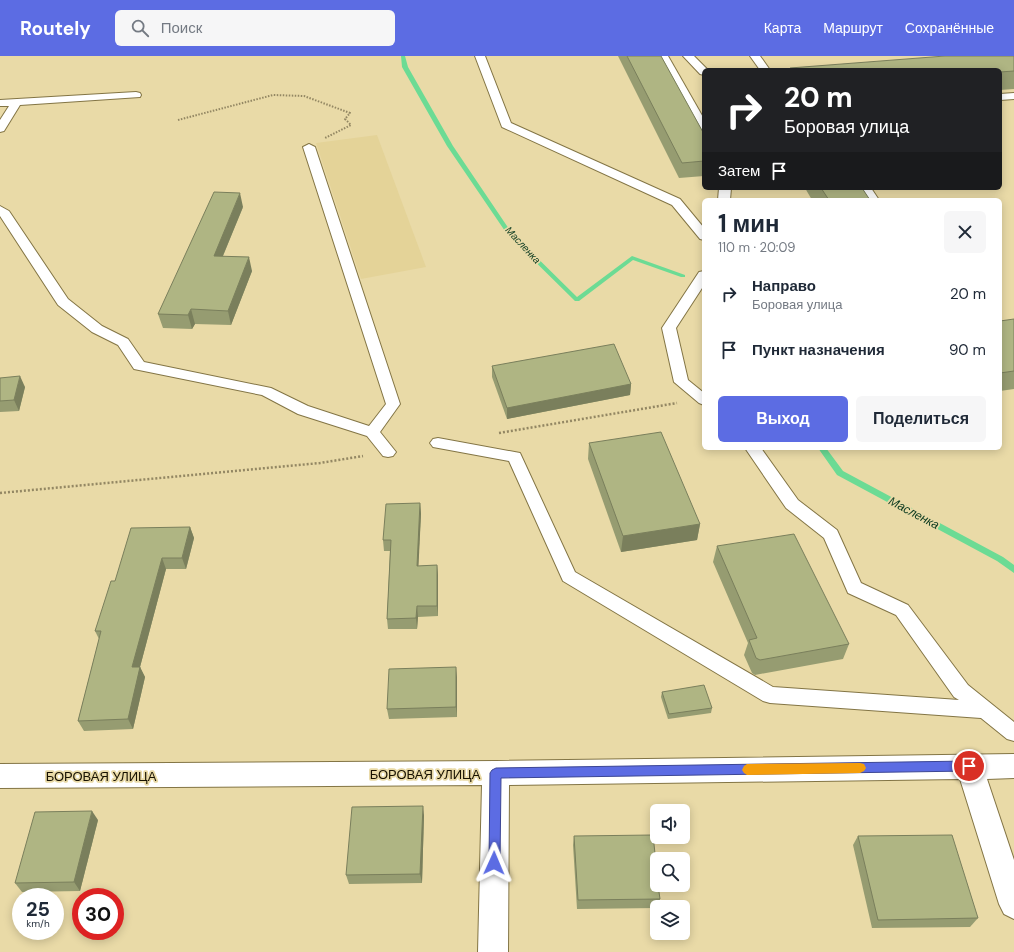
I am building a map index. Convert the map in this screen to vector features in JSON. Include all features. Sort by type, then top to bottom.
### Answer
[{"type":"street","points":[[969,766],[1014,904]]},
{"type":"street","name":"БОРОВАЯ УЛИЦА","points":[[1,779],[1014,766]]},
{"type":"street","points":[[493,952],[496,773]]},
{"type":"lane","points":[[480,56],[506,126],[676,202],[702,234]]},
{"type":"lane","points":[[663,56],[702,124]]},
{"type":"lane","points":[[688,56],[702,70]]},
{"type":"lane","points":[[755,56],[764,68]]},
{"type":"lane","points":[[0,103],[136,95]]},
{"type":"lane","points":[[1002,97],[1014,96]]},
{"type":"lane","points":[[0,129],[16,102]]},
{"type":"lane","points":[[309,147],[393,404],[372,432]]},
{"type":"lane","points":[[0,210],[5,214],[63,302],[96,329],[124,342],[139,366],[266,391],[303,410],[372,432],[388,452]]},
{"type":"lane","points":[[702,278],[669,328],[681,382],[702,398]]},
{"type":"lane","points":[[438,443],[515,457],[569,576],[770,695],[985,710]]},
{"type":"lane","points":[[754,450],[792,504],[832,534],[854,588],[902,610],[961,690],[1014,733]]},
{"type":"path","points":[[178,120],[273,95],[304,96],[350,113],[345,120],[351,125],[309,147]]},
{"type":"path","points":[[492,434],[702,399]]},
{"type":"path","points":[[0,493],[320,463],[388,452]]},
{"type":"shaded area","points":[[377,135],[426,267],[361,279],[316,143]]},
{"type":"building","points":[[627,56],[661,56],[702,130],[702,161],[682,163]]},
{"type":"building","points":[[945,56],[1014,56],[1014,71],[1002,72],[1002,68],[790,68]]},
{"type":"building","points":[[822,190],[863,190],[869,198],[828,198]]},
{"type":"building","points":[[214,192],[240,193],[214,256],[249,257],[228,311],[191,309],[188,315],[158,314]]},
{"type":"building","points":[[1014,319],[1014,371],[1002,373],[1002,321]]},
{"type":"building","points":[[614,344],[631,384],[507,408],[492,366]]},
{"type":"building","points":[[20,376],[14,400],[0,401],[0,378]]},
{"type":"building","points":[[661,432],[700,524],[623,536],[589,443]]},
{"type":"building","points":[[420,503],[417,566],[437,565],[437,606],[417,606],[416,618],[387,619],[391,540],[383,540],[386,504]]},
{"type":"building","points":[[190,527],[182,558],[162,558],[132,667],[140,667],[128,719],[78,721],[101,631],[95,631],[111,581],[115,581],[131,528]]},
{"type":"building","points":[[794,534],[849,644],[760,660],[756,658],[749,640],[757,638],[717,546]]},
{"type":"building","points":[[456,667],[456,707],[387,709],[389,669]]},
{"type":"building","points":[[704,685],[712,708],[669,714],[662,692]]},
{"type":"building","points":[[423,806],[420,874],[346,875],[352,807]]},
{"type":"building","points":[[92,811],[74,882],[15,883],[35,812]]},
{"type":"building","points":[[650,835],[650,844],[654,844],[655,852],[650,852],[650,892],[659,892],[660,899],[578,900],[574,836]]},
{"type":"building","points":[[952,835],[978,918],[878,920],[858,836]]},
{"type":"waterway","name":"Масленка","points":[[403,56],[405,67],[450,146],[509,233],[577,300],[632,258],[683,276]]},
{"type":"waterway","name":"Масленка","points":[[823,450],[840,473],[1000,559],[1014,570]]},
{"type":"slow traffic","points":[[747,770],[860,768]]},
{"type":"route","points":[[494,863],[496,773],[969,766]]}]
